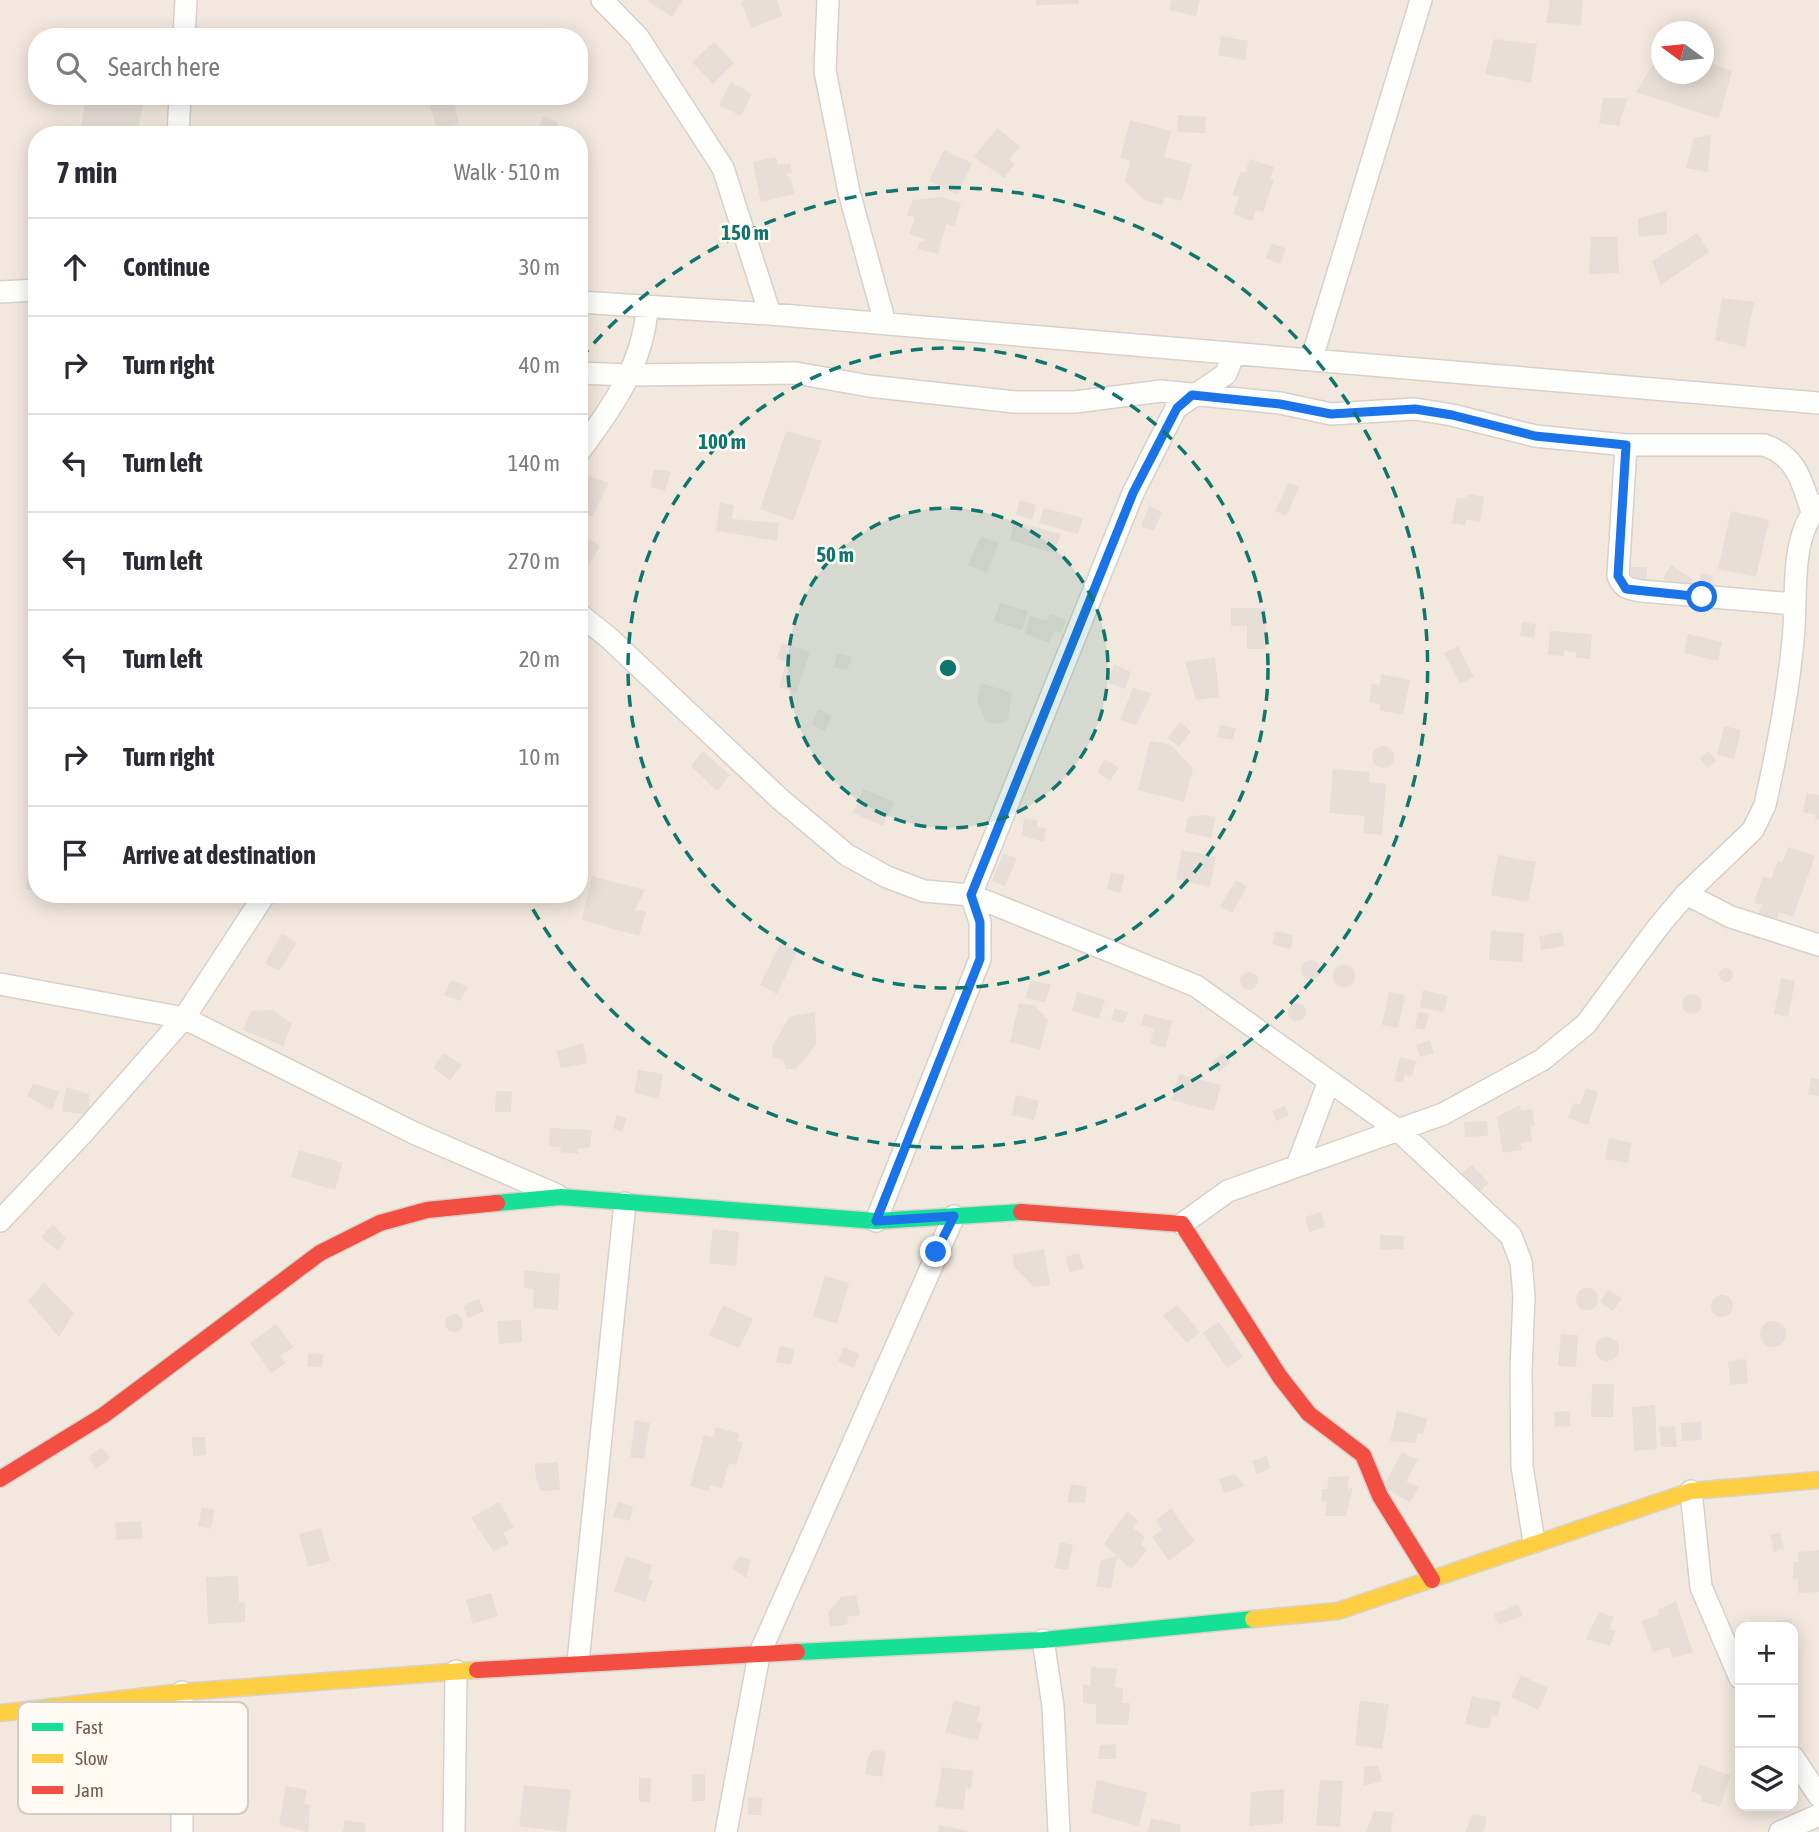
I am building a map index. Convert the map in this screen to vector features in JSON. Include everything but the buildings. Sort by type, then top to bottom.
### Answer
[{"type":"street","points":[[184,28],[186,0]]},
{"type":"street","points":[[602,0],[638,37],[723,169],[770,314]]},
{"type":"street","points":[[828,0],[825,71],[849,192],[885,323]]},
{"type":"street","points":[[1312,358],[1421,0]]},
{"type":"street","points":[[178,126],[180,105]]},
{"type":"street","points":[[0,292],[28,290]]},
{"type":"street","points":[[588,303],[885,323],[1819,402]]},
{"type":"street","points":[[588,438],[629,375],[645,335],[647,307]]},
{"type":"street","points":[[876,1221],[980,959],[980,922],[971,895],[1133,493],[1177,408],[1192,395],[1212,387],[1226,374],[1234,353]]},
{"type":"street","points":[[0,1479],[104,1415],[320,1253],[380,1223],[427,1210],[561,1197],[876,1221],[1004,1211],[1182,1224],[1228,1191],[1443,1114],[1542,1060],[1586,1024],[1686,894],[1753,830],[1765,805],[1794,639],[1794,604],[1800,546],[1815,509],[1792,462],[1780,451],[1763,445],[1626,445],[1535,436],[1452,415],[1415,409],[1331,414],[1280,404],[1140,392],[1108,399],[1015,402],[869,386],[796,373],[588,373]]},
{"type":"street","points":[[1626,445],[1618,576],[1626,589],[1794,604]]},
{"type":"street","points":[[588,621],[780,799],[847,855],[887,877],[924,891],[971,895],[1196,986],[1398,1130],[1511,1236],[1521,1262],[1524,1296],[1521,1370],[1522,1466],[1534,1542]]},
{"type":"street","points":[[1686,894],[1731,917],[1819,946]]},
{"type":"street","points":[[0,1221],[82,1134],[184,1018],[259,903]]},
{"type":"street","points":[[0,984],[184,1018],[414,1133],[561,1197]]},
{"type":"street","points":[[1297,1166],[1329,1081]]},
{"type":"street","points":[[578,1661],[625,1203]]},
{"type":"street","points":[[726,1832],[759,1655],[954,1216]]},
{"type":"street","points":[[1182,1224],[1280,1377],[1309,1414],[1363,1455],[1380,1496],[1432,1580]]},
{"type":"street","points":[[96,1702],[183,1692],[578,1661],[759,1655],[1043,1640],[1338,1611],[1534,1542],[1692,1491],[1819,1480]]},
{"type":"street","points":[[1692,1491],[1701,1587],[1735,1666]]},
{"type":"street","points":[[1043,1640],[1053,1706],[1059,1832]]},
{"type":"street","points":[[454,1832],[456,1671]]},
{"type":"street","points":[[183,1692],[183,1702]]},
{"type":"street","points":[[0,1713],[18,1711]]},
{"type":"street","points":[[1798,1764],[1819,1796]]},
{"type":"street","points":[[182,1814],[182,1832]]},
{"type":"street","points":[[1780,1832],[1819,1815]]},
{"type":"shaded area","points":[[0,0],[1819,0],[1819,1832],[0,1832]]},
{"type":"traffic: fast","points":[[497,1203],[561,1197],[876,1221],[1021,1212]]},
{"type":"traffic: fast","points":[[797,1652],[1043,1640],[1253,1619]]},
{"type":"traffic: slow","points":[[1253,1619],[1338,1611],[1691,1491],[1819,1480]]},
{"type":"traffic: slow","points":[[95,1702],[182,1692],[477,1670]]},
{"type":"traffic: slow","points":[[0,1713],[18,1711]]},
{"type":"traffic: jam","points":[[0,1479],[104,1415],[320,1253],[380,1223],[427,1210],[497,1203]]},
{"type":"traffic: jam","points":[[1021,1212],[1182,1224],[1280,1377],[1309,1414],[1363,1455],[1380,1496],[1432,1580]]},
{"type":"traffic: jam","points":[[477,1670],[797,1652]]},
{"type":"route","points":[[936,1252],[954,1216],[876,1221],[980,959],[980,922],[971,895],[1133,493],[1177,408],[1192,395],[1280,404],[1331,414],[1360,415],[1415,409],[1452,415],[1535,436],[1626,445],[1618,576],[1621,584],[1626,589],[1702,597]]}]
